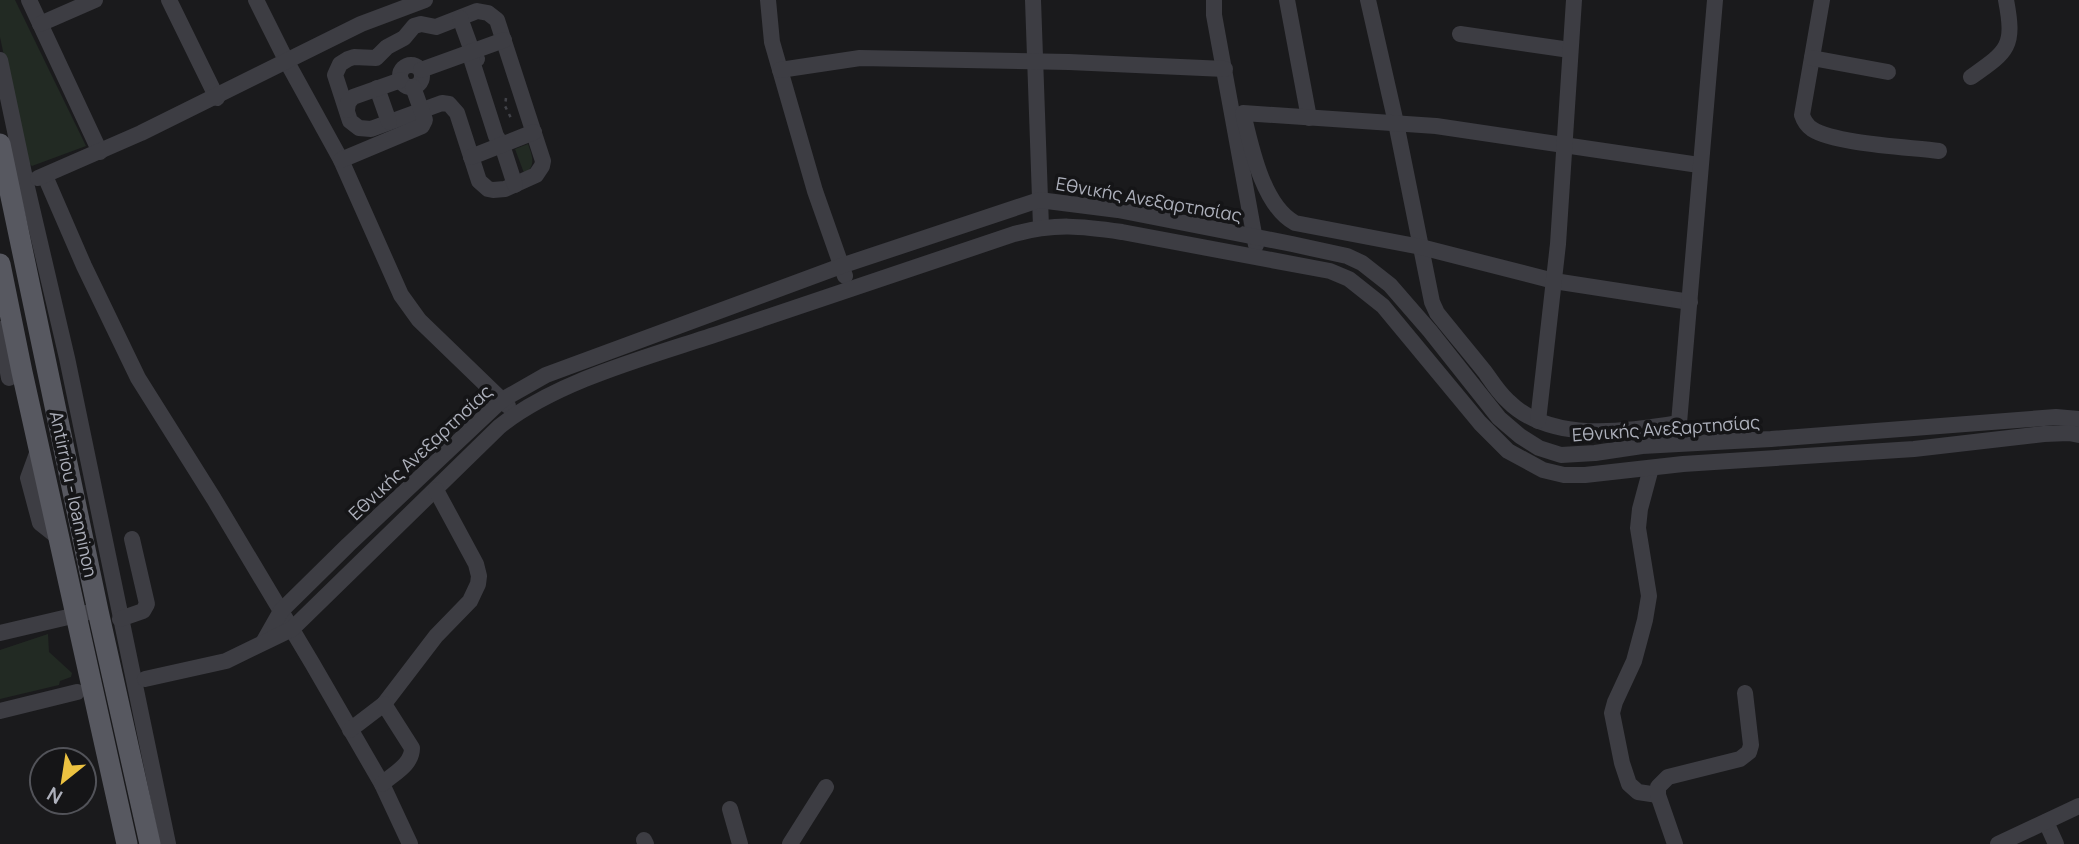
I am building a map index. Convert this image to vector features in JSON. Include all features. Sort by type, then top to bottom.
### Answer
[{"type":"main road","name":"Antirriou - Ioanninon","points":[[0,144],[150,844]]},
{"type":"main road","name":"Antirriou - Ioanninon","points":[[0,264],[10,377],[39,448],[127,844]]},
{"type":"street","points":[[29,0],[100,152]]},
{"type":"street","points":[[40,24],[95,0]]},
{"type":"street","points":[[169,0],[217,97]]},
{"type":"street","points":[[256,0],[286,62],[341,160],[401,295],[419,320],[516,413]]},
{"type":"street","points":[[26,183],[100,152],[217,97],[361,24],[425,0]]},
{"type":"street","points":[[768,0],[772,43],[815,191],[850,288]]},
{"type":"street","points":[[1033,0],[1041,227]]},
{"type":"street","points":[[1214,0],[1214,15],[1258,258]]},
{"type":"street","points":[[1287,0],[1309,118]]},
{"type":"street","points":[[1368,0],[1432,302],[1437,313],[1508,401],[1538,421],[1562,428],[1605,432],[1678,423]]},
{"type":"street","points":[[1538,421],[1555,281],[1574,0]]},
{"type":"street","points":[[1683,464],[1678,423],[1715,0]]},
{"type":"street","points":[[1822,0],[1802,115],[1809,127],[1842,139],[1939,151]]},
{"type":"street","points":[[1971,77],[1996,59],[2008,46],[2009,15],[2006,0]]},
{"type":"street","points":[[477,11],[488,13],[497,20],[542,155],[542,166],[536,175],[499,191],[488,189],[480,181],[453,107],[442,103],[371,129],[359,128],[350,121],[346,99],[335,75],[340,64],[354,57],[376,58],[387,47],[404,38],[415,26],[421,24],[432,28],[460,18],[477,11]]},
{"type":"street","points":[[460,18],[471,55],[478,63],[502,134],[502,145],[515,185]]},
{"type":"street","points":[[1460,34],[1570,50]]},
{"type":"street","points":[[346,99],[471,55],[504,40]]},
{"type":"street","points":[[341,160],[422,126],[425,120],[413,75],[397,42]]},
{"type":"street","points":[[780,70],[860,58],[1225,69]]},
{"type":"street","points":[[1812,58],[1888,72]]},
{"type":"street","points":[[0,60],[67,358],[168,844]]},
{"type":"street","points":[[377,88],[389,122]]},
{"type":"street","points":[[1690,302],[1555,281],[1421,247],[1295,223],[1279,211],[1268,193],[1243,113],[1436,126],[1699,164]]},
{"type":"street","points":[[471,157],[534,132]]},
{"type":"street","points":[[46,176],[84,266],[138,378],[292,629],[382,783],[410,844]]},
{"type":"street","name":"Εθνικής Ανεξαρτησίας","points":[[264,641],[281,611],[367,526],[502,400],[546,374],[841,266],[1039,200],[1118,210],[1347,256],[1376,272],[1390,285],[1499,418],[1539,448],[1561,455],[1642,446],[2056,417],[2079,419]]},
{"type":"street","name":"Εθνικής Ανεξαρτησίας","points":[[145,679],[226,661],[292,629],[499,427],[540,399],[618,367],[850,288],[1041,227],[1060,226],[1122,232],[1330,271],[1349,279],[1383,306],[1508,452],[1544,470],[1564,475],[1683,464],[1914,449],[2044,434],[2079,435]]},
{"type":"street","points":[[0,329],[10,377]]},
{"type":"street","points":[[1651,468],[1638,528],[1649,596],[1634,661],[1612,713],[1629,784],[1638,792],[1658,795]]},
{"type":"street","points":[[349,730],[384,704],[436,636],[470,601],[478,584],[476,564],[436,490]]},
{"type":"street","points":[[120,619],[143,611],[147,604],[132,539]]},
{"type":"street","points":[[0,633],[98,611]]},
{"type":"street","points":[[0,711],[77,692]]},
{"type":"street","points":[[1675,844],[1658,795],[1658,787],[1668,777],[1740,759],[1749,752],[1751,745],[1745,693]]},
{"type":"street","points":[[382,783],[409,762],[412,756],[412,748],[384,704]]},
{"type":"street","points":[[790,844],[826,787]]},
{"type":"street","points":[[1998,844],[2079,806]]},
{"type":"street","points":[[730,809],[740,844]]},
{"type":"street","points":[[2046,822],[2056,844]]},
{"type":"shaded area","points":[[0,0],[15,0],[86,146],[32,166],[26,160],[0,37]]},
{"type":"shaded area","points":[[528,144],[532,164],[524,173],[515,149]]},
{"type":"shaded area","points":[[48,634],[49,652],[72,673],[71,677],[60,681],[59,685],[0,699],[0,650]]}]
